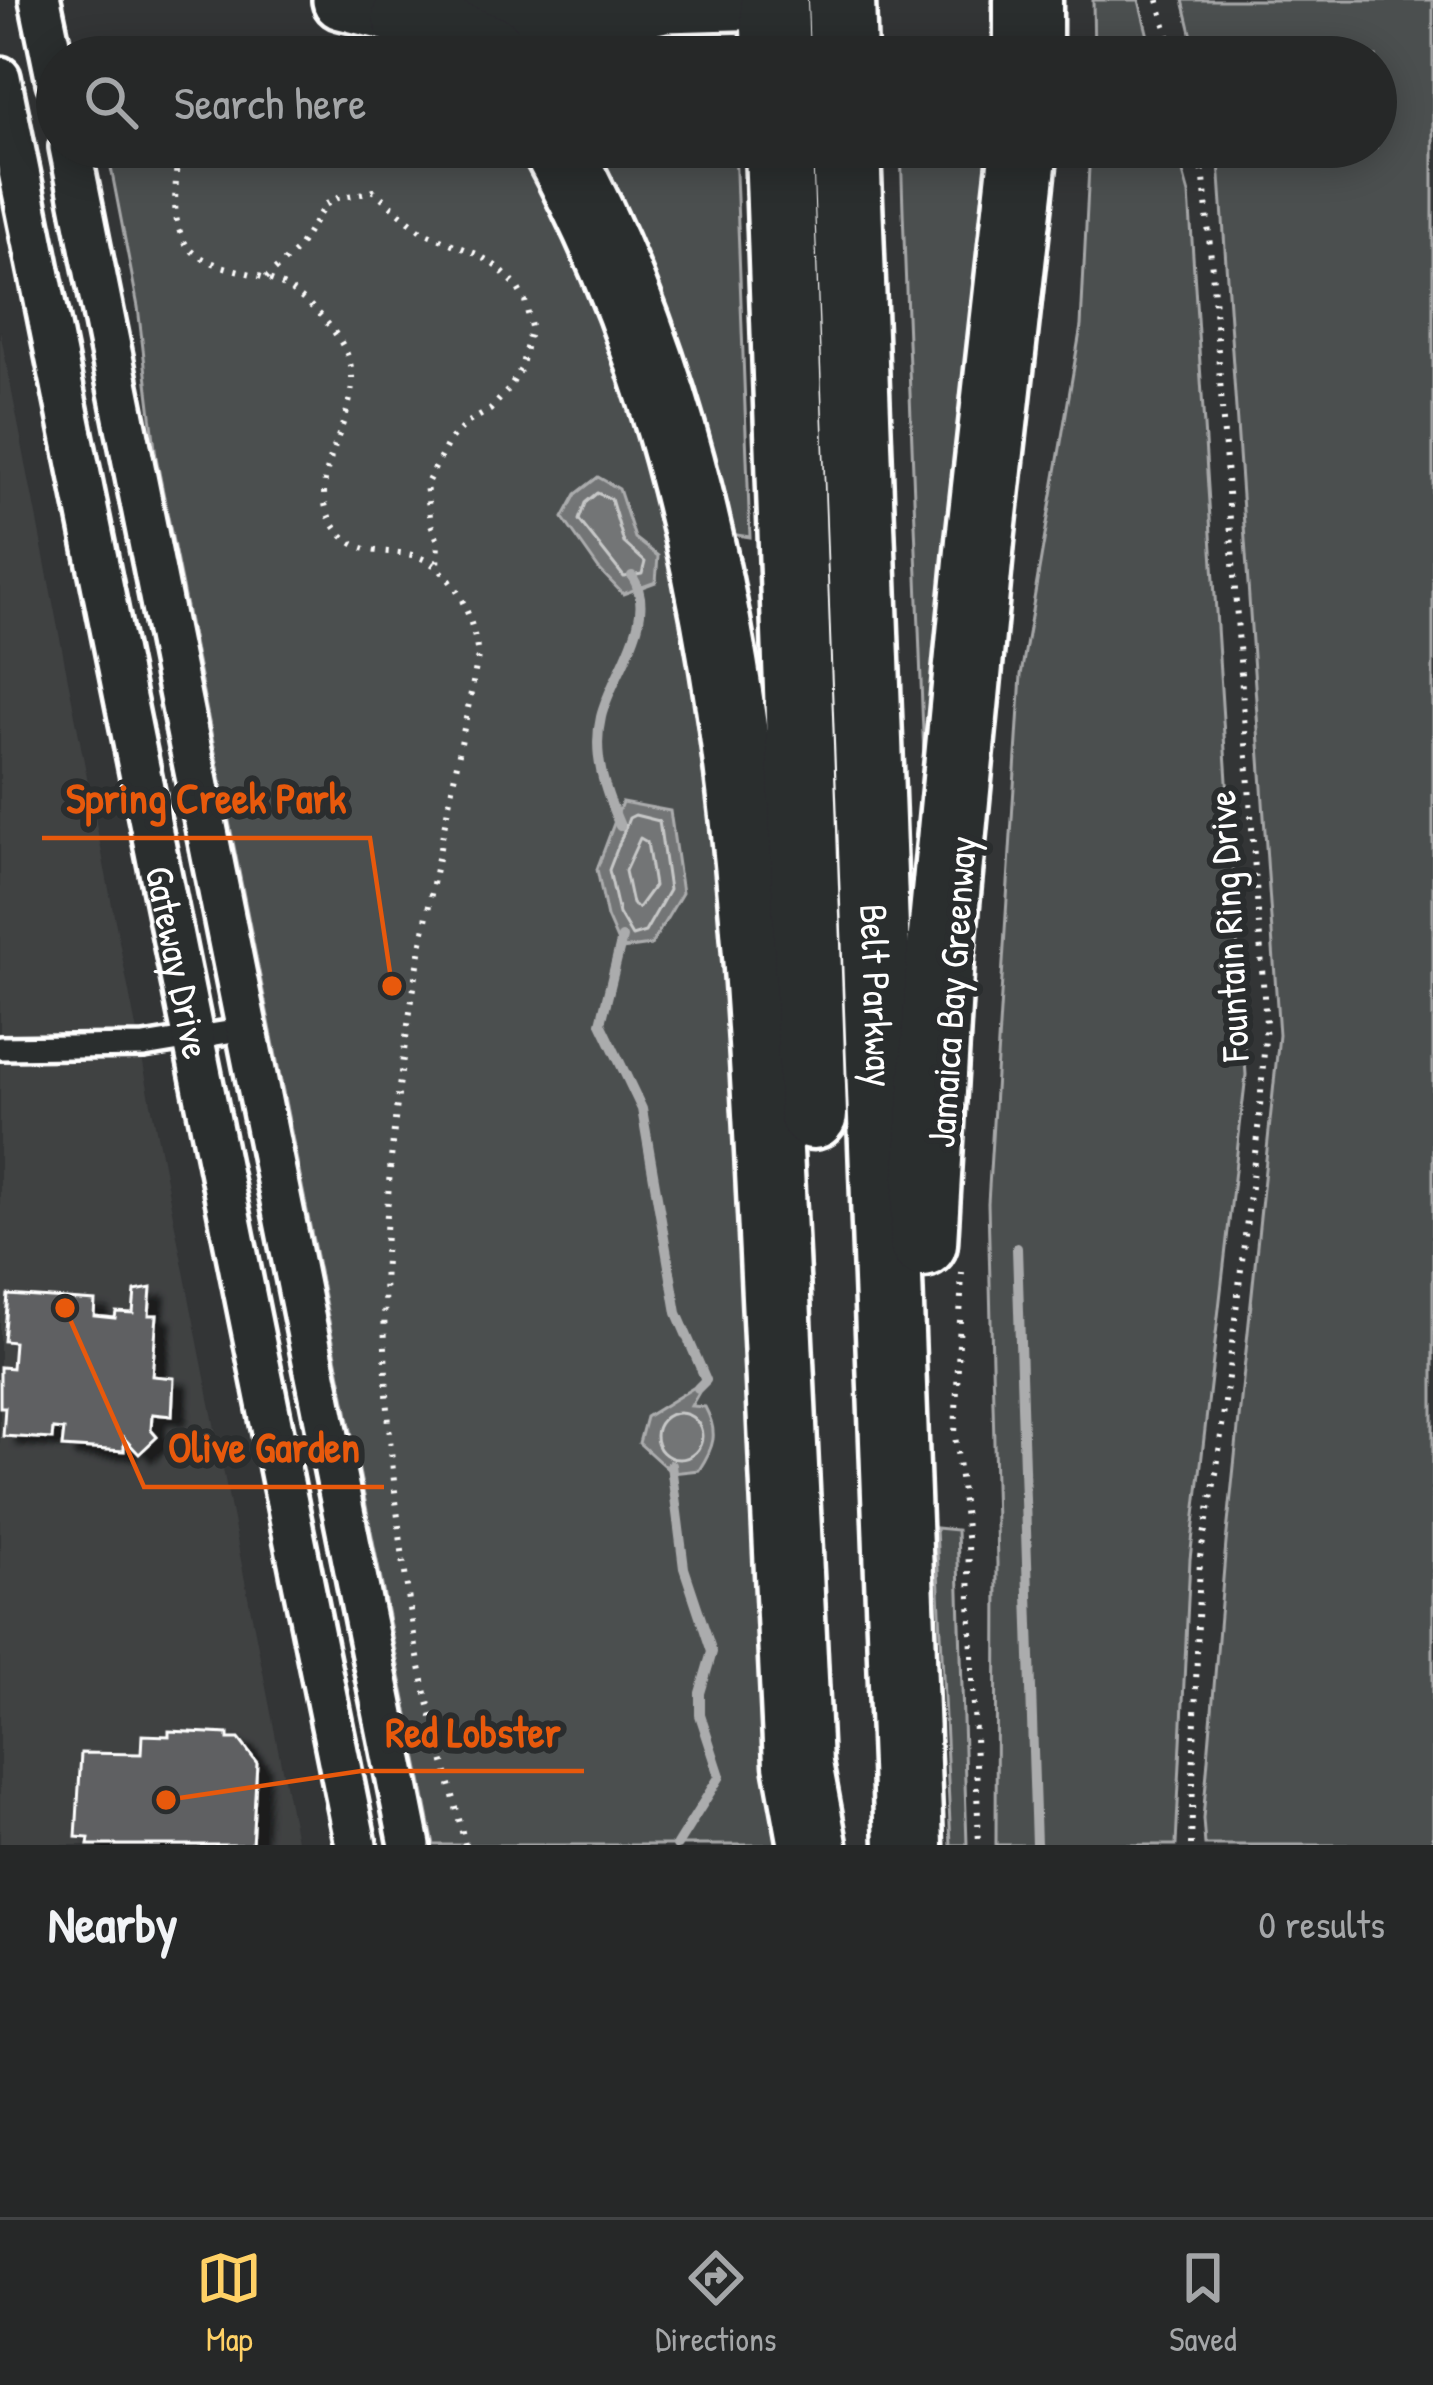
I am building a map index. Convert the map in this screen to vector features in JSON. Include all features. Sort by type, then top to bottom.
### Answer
[{"type":"highway","points":[[771,0],[774,36]]},
{"type":"highway","points":[[841,0],[842,36]]},
{"type":"highway","points":[[1028,0],[1028,36]]},
{"type":"highway","points":[[406,16],[458,36]]},
{"type":"highway","points":[[566,168],[623,286],[662,394],[688,491],[736,757],[762,1007],[798,1764],[813,1845]]},
{"type":"highway","name":"Belt Parkway","points":[[780,168],[838,1845]]},
{"type":"highway","name":"Belt Parkway","points":[[847,168],[908,1845]]},
{"type":"highway","points":[[894,1472],[922,1249],[940,956],[1022,168]]},
{"type":"main road","points":[[342,0],[406,16],[596,18],[657,1],[771,0]]},
{"type":"street","points":[[40,0],[47,36]]},
{"type":"street","name":"Gateway Drive","points":[[0,77],[356,1845]]},
{"type":"street","name":"Gateway Drive","points":[[74,168],[410,1845]]},
{"type":"lane","points":[[0,1048],[144,1046],[246,1029]]},
{"type":"path","points":[[1158,0],[1168,36]]},
{"type":"path","points":[[174,168],[173,212],[184,243],[202,259],[285,286],[337,333],[350,361],[350,407],[325,471],[323,489],[330,515],[343,536],[368,551],[414,555],[437,570],[455,587],[474,629],[478,656],[410,990],[386,1232],[385,1338],[392,1462],[416,1643],[465,1845]]},
{"type":"path","name":"Fountain Ring Drive","points":[[1190,1845],[1200,1557],[1217,1468],[1266,1024],[1202,168]]},
{"type":"path","points":[[266,278],[297,250],[325,205],[374,191],[421,231],[479,255],[517,285],[531,327],[521,369],[490,410],[449,441],[426,484],[438,541],[437,570]]},
{"type":"path","points":[[962,1272],[955,1435],[968,1545],[979,1845]]},
{"type":"shaded area","points":[[1093,0],[1139,0],[1148,36],[1094,36]]},
{"type":"shaded area","points":[[1183,0],[1433,0],[1433,1845],[1205,1845],[1203,1819],[1226,1543],[1279,1035],[1219,168],[1397,168],[1397,36],[1192,36]]},
{"type":"shaded area","points":[[111,168],[544,168],[637,367],[724,778],[789,1845],[434,1845],[156,457],[138,307]]},
{"type":"shaded area","points":[[595,168],[736,168],[750,537],[730,534],[660,294]]},
{"type":"shaded area","points":[[902,168],[996,168],[926,811]]},
{"type":"shaded area","points":[[1089,168],[1182,168],[1189,194],[1246,1075],[1190,1559],[1176,1845],[996,1845],[997,1563],[988,1203],[1021,675],[1081,326]]},
{"type":"shaded area","points":[[0,331],[127,982],[297,1845],[0,1845]]},
{"type":"shaded area","points":[[936,1528],[957,1530],[967,1845],[951,1845]]},
{"type":"water","points":[[598,477],[619,489],[635,538],[658,556],[656,582],[623,594],[563,518],[576,494]]},
{"type":"water","points":[[622,802],[670,811],[682,893],[651,945],[621,949],[607,917],[597,869]]},
{"type":"water","points":[[706,1380],[691,1406],[705,1407],[712,1425],[711,1447],[699,1470],[672,1473],[639,1443],[646,1417]]},
{"type":"building","points":[[151,1288],[149,1315],[157,1315],[152,1376],[174,1378],[172,1416],[152,1414],[151,1430],[157,1437],[139,1454],[124,1438],[124,1451],[62,1447],[64,1430],[53,1429],[52,1439],[3,1436],[0,1367],[12,1368],[14,1342],[4,1341],[8,1295],[95,1301],[94,1316],[115,1318],[116,1312],[133,1313],[135,1291]]},
{"type":"building","points":[[169,1731],[228,1734],[228,1739],[239,1739],[257,1763],[252,1845],[88,1845],[89,1838],[76,1837],[81,1753],[141,1754],[142,1735],[169,1736]]},
{"type":"waterway","points":[[620,826],[601,773],[598,745],[606,700],[637,628],[639,592],[632,576]]},
{"type":"waterway","points":[[622,938],[601,1023],[642,1109],[677,1313],[706,1380],[698,1388]]},
{"type":"waterway","points":[[1017,1248],[1036,1845]]},
{"type":"waterway","points":[[671,1465],[684,1568],[712,1652],[700,1693],[700,1715],[720,1776],[677,1845]]},
{"type":"place","name":"Spring Creek Park","points":[[392,986]]},
{"type":"place","name":"Olive Garden","points":[[65,1308]]},
{"type":"place","name":"Red Lobster","points":[[166,1800]]}]
